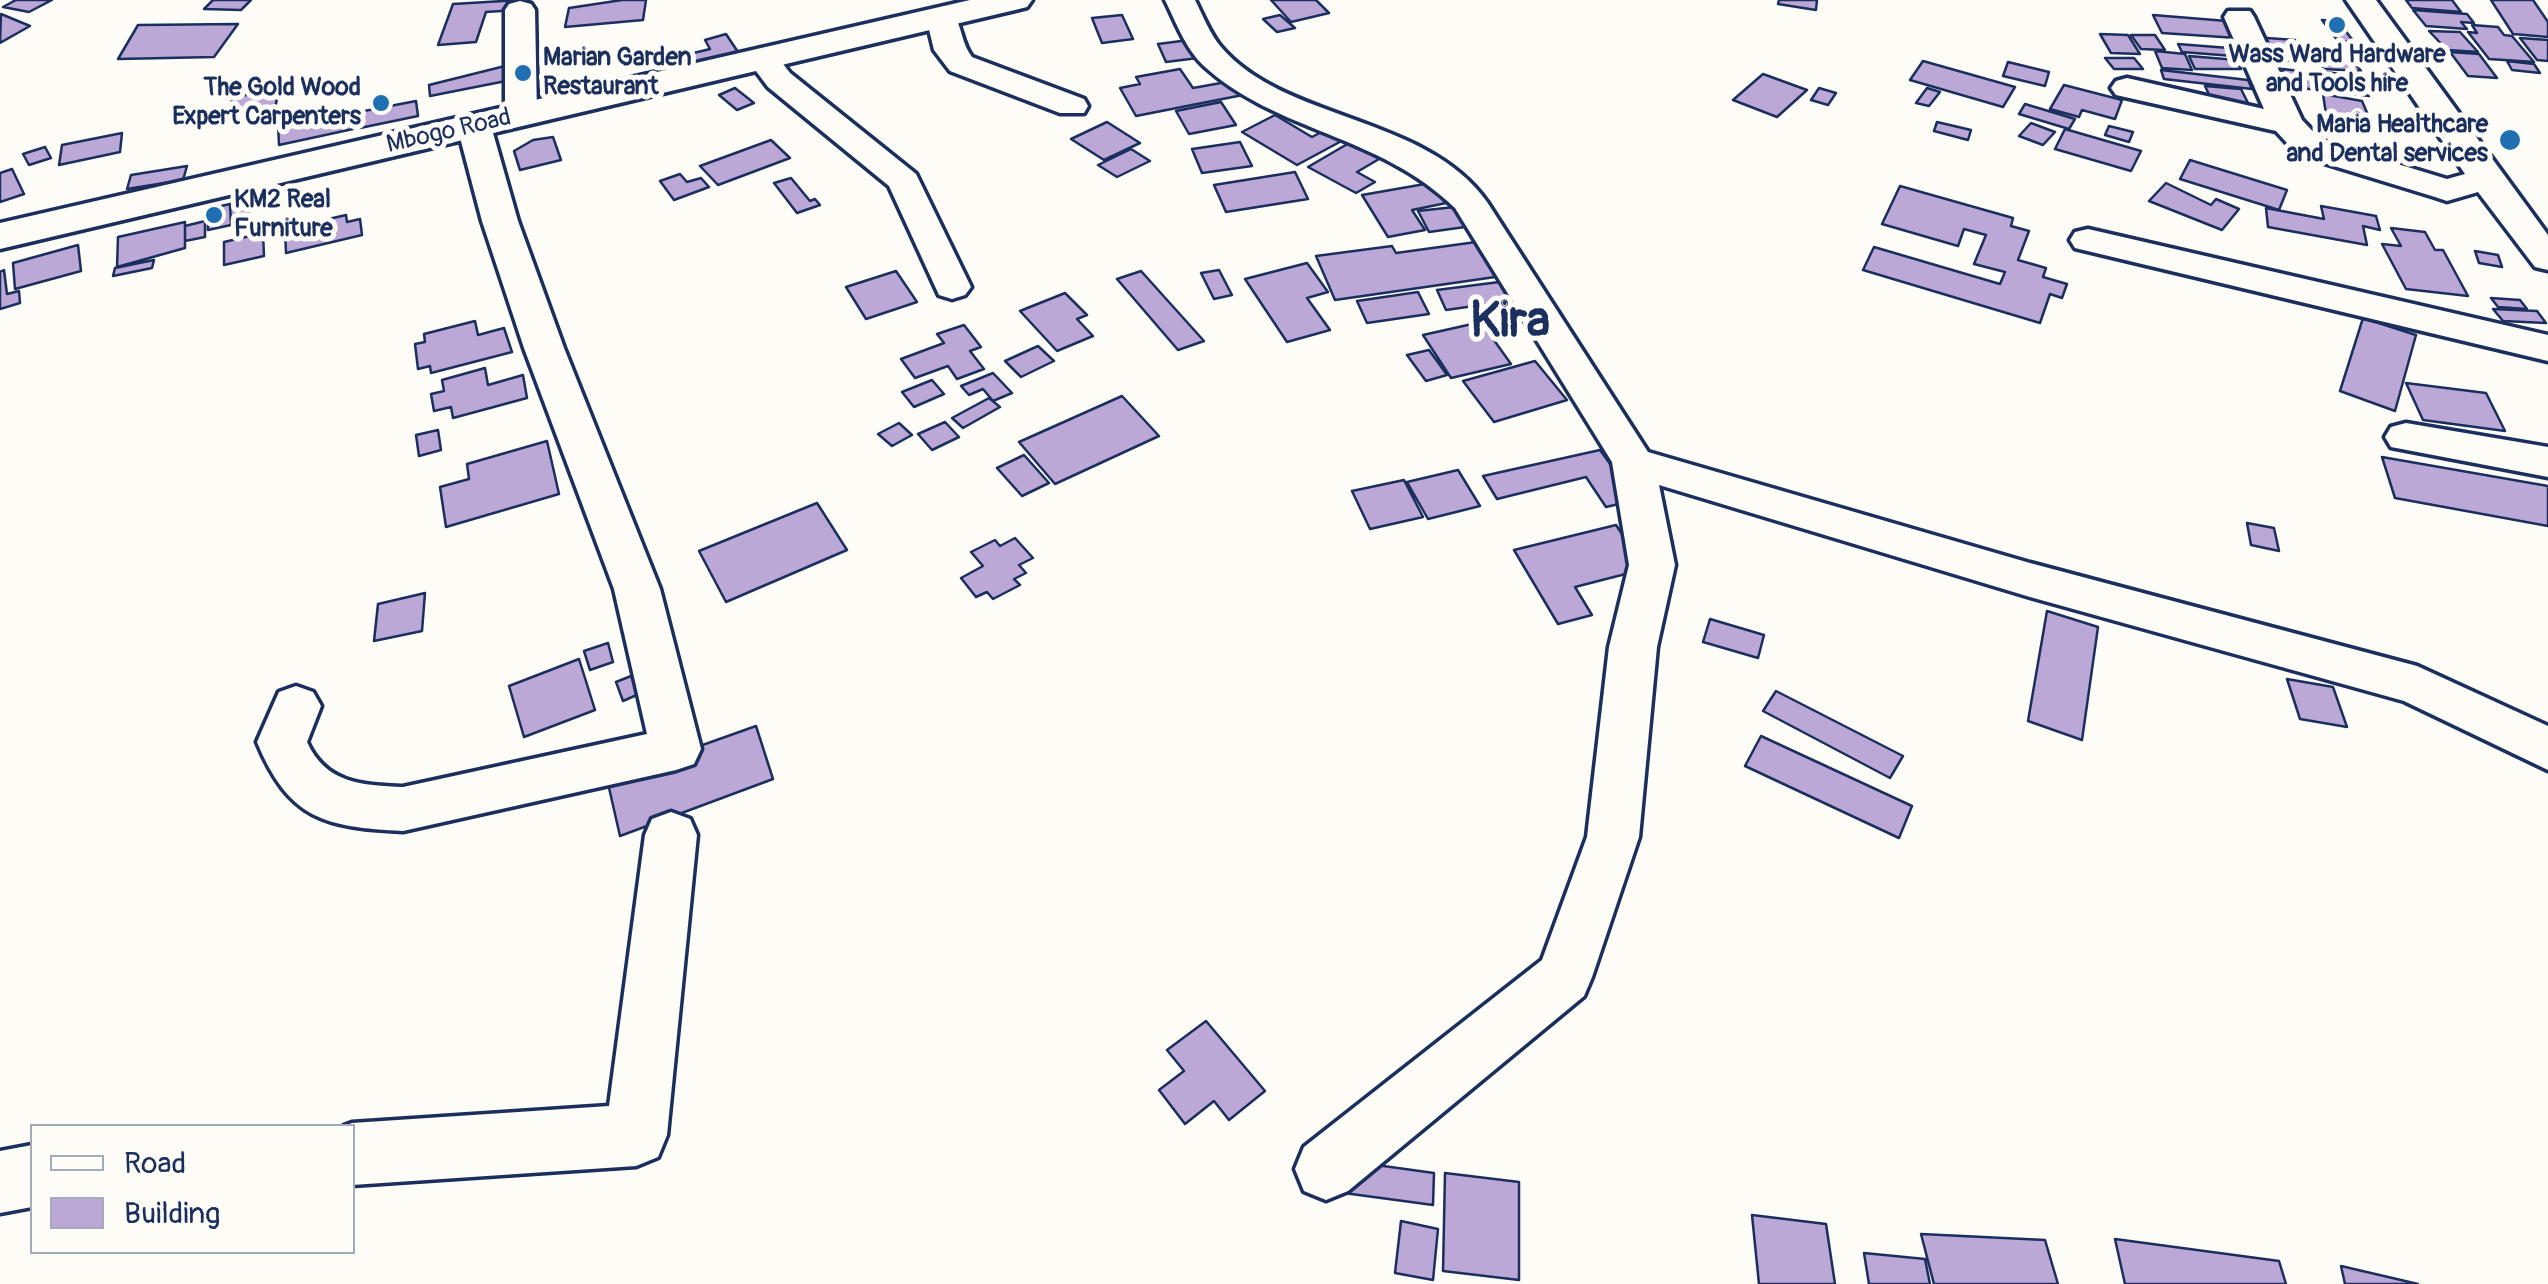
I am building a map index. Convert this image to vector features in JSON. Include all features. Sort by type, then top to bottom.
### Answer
[{"type":"main road","name":"Mbogo Road","points":[[0,236],[1014,0]]},
{"type":"street","points":[[1180,0],[1214,58],[1296,108],[1386,142],[1451,180],[1469,202],[1633,462],[1652,565],[1633,647],[1613,837],[1564,978],[1326,1169]]},
{"type":"street","points":[[2361,0],[2548,259]]},
{"type":"street","points":[[520,10],[521,115]]},
{"type":"street","points":[[2239,16],[2287,124],[2310,148],[2447,190],[2488,178]]},
{"type":"street","points":[[941,17],[950,50],[961,64],[1072,106]]},
{"type":"street","points":[[763,59],[780,80],[904,181],[952,287]]},
{"type":"street","points":[[2127,88],[2287,124]]},
{"type":"street","points":[[296,706],[282,742],[292,770],[312,792],[357,807],[402,809],[676,749],[638,589],[544,348],[500,221],[474,126]]},
{"type":"street","points":[[2088,240],[2548,348]]},
{"type":"street","points":[[2406,437],[2548,462]]},
{"type":"street","points":[[1633,462],[2030,580],[2417,685],[2548,749]]},
{"type":"street","points":[[355,1154],[636,1134],[671,835]]},
{"type":"street","points":[[0,1182],[30,1176]]},
{"type":"building","points":[[16,0],[52,0],[29,12],[3,7]]},
{"type":"building","points":[[213,0],[251,0],[241,10],[204,9]]},
{"type":"building","points":[[520,0],[516,10],[486,12],[476,42],[438,45],[453,4]]},
{"type":"building","points":[[646,0],[643,20],[565,27],[569,8]]},
{"type":"building","points":[[1271,0],[1316,0],[1329,13],[1291,22]]},
{"type":"building","points":[[1779,0],[1817,0],[1816,10],[1778,4]]},
{"type":"building","points":[[2406,0],[2452,0],[2461,12],[2412,8]]},
{"type":"building","points":[[2491,0],[2533,0],[2548,22],[2548,37],[2513,34]]},
{"type":"building","points":[[2413,10],[2467,14],[2474,23],[2461,22],[2467,29],[2426,26]]},
{"type":"building","points":[[1,14],[30,26],[0,43]]},
{"type":"building","points":[[1122,15],[1133,39],[1102,43],[1092,18]]},
{"type":"building","points":[[1280,15],[1295,28],[1277,32],[1263,19]]},
{"type":"building","points":[[2153,15],[2227,21],[2237,38],[2162,33]]},
{"type":"building","points":[[2322,20],[2338,21],[2354,42],[2338,41]]},
{"type":"building","points":[[238,24],[214,57],[118,59],[138,25]]},
{"type":"building","points":[[2472,25],[2498,27],[2504,35],[2512,36],[2534,62],[2489,59],[2468,32],[2477,33]]},
{"type":"building","points":[[2429,31],[2460,32],[2478,52],[2447,50]]},
{"type":"building","points":[[726,34],[738,52],[674,68],[669,59],[710,49],[705,40]]},
{"type":"building","points":[[2100,34],[2128,35],[2140,54],[2111,53]]},
{"type":"building","points":[[2131,35],[2155,35],[2165,50],[2141,49]]},
{"type":"building","points":[[2253,37],[2295,40],[2300,48],[2270,46],[2288,61],[2264,59]]},
{"type":"building","points":[[2520,38],[2548,40],[2548,61],[2537,60]]},
{"type":"building","points":[[1189,40],[1198,58],[1166,62],[1158,44]]},
{"type":"building","points":[[2178,44],[2229,48],[2233,56],[2182,52]]},
{"type":"building","points":[[2306,44],[2342,46],[2361,71],[2324,69]]},
{"type":"building","points":[[2155,51],[2185,54],[2192,70],[2162,68]]},
{"type":"building","points":[[2450,52],[2479,54],[2497,78],[2468,76]]},
{"type":"building","points":[[2189,56],[2237,60],[2241,69],[2195,69]]},
{"type":"building","points":[[2105,58],[2134,58],[2143,69],[2114,69]]},
{"type":"building","points":[[1923,61],[2015,87],[2003,107],[1910,80]]},
{"type":"building","points":[[2507,61],[2534,64],[2540,73],[2512,70]]},
{"type":"building","points":[[2008,62],[2049,72],[2045,86],[2003,76]]},
{"type":"building","points":[[513,64],[516,79],[430,96],[429,85]]},
{"type":"building","points":[[1180,69],[1193,88],[1243,79],[1253,93],[1136,116],[1120,88],[1140,84],[1136,77]]},
{"type":"building","points":[[2283,69],[2324,74],[2330,92],[2288,86]]},
{"type":"building","points":[[2161,70],[2248,80],[2252,89],[2164,79]]},
{"type":"building","points":[[2326,72],[2361,77],[2369,96],[2333,91]]},
{"type":"building","points":[[1763,74],[1807,90],[1777,117],[1733,100]]},
{"type":"building","points":[[2064,85],[2122,100],[2115,119],[2082,110],[2079,117],[2050,109]]},
{"type":"building","points":[[2205,86],[2241,89],[2249,105],[2212,101]]},
{"type":"building","points":[[735,88],[754,103],[737,110],[719,95]]},
{"type":"building","points":[[1819,88],[1836,93],[1828,105],[1811,100]]},
{"type":"building","points":[[1927,88],[1940,92],[1929,106],[1916,103]]},
{"type":"building","points":[[279,90],[275,108],[262,110],[261,114],[228,115],[233,97]]},
{"type":"building","points":[[2323,94],[2362,101],[2371,122],[2326,114]]},
{"type":"building","points":[[416,101],[418,116],[360,128],[359,112]]},
{"type":"building","points":[[1221,102],[1236,125],[1189,134],[1176,111]]},
{"type":"building","points":[[2025,104],[2075,119],[2069,129],[2019,114]]},
{"type":"building","points":[[351,109],[353,129],[279,145],[278,124]]},
{"type":"building","points":[[1275,115],[1312,137],[1331,127],[1349,137],[1297,165],[1242,132]]},
{"type":"building","points":[[1107,122],[1140,143],[1104,160],[1071,139]]},
{"type":"building","points":[[1937,122],[1971,130],[1968,140],[1934,131]]},
{"type":"building","points":[[2031,123],[2055,132],[2043,145],[2019,136]]},
{"type":"building","points":[[2109,126],[2133,132],[2129,142],[2105,135]]},
{"type":"building","points":[[2065,129],[2141,151],[2131,171],[2055,149]]},
{"type":"building","points":[[122,133],[120,152],[59,165],[62,145]]},
{"type":"building","points":[[1361,136],[1391,152],[1357,172],[1375,182],[1356,193],[1308,167]]},
{"type":"building","points":[[553,137],[561,160],[520,170],[514,151],[533,140]]},
{"type":"building","points":[[771,140],[790,158],[718,185],[700,166]]},
{"type":"building","points":[[1240,142],[1252,166],[1202,173],[1192,149]]},
{"type":"building","points":[[45,147],[51,158],[29,165],[23,154]]},
{"type":"building","points":[[1131,149],[1150,161],[1117,177],[1098,165]]},
{"type":"building","points":[[2190,160],[2287,190],[2279,210],[2180,179]]},
{"type":"building","points":[[187,166],[183,180],[127,189],[131,175]]},
{"type":"building","points":[[12,169],[24,194],[0,202],[0,173]]},
{"type":"building","points":[[1295,172],[1308,199],[1226,212],[1214,185]]},
{"type":"building","points":[[680,174],[687,182],[701,178],[709,187],[674,200],[660,181]]},
{"type":"building","points":[[791,178],[810,201],[815,199],[820,205],[797,213],[774,183]]},
{"type":"building","points":[[1442,181],[1456,201],[1412,210],[1425,230],[1388,237],[1362,195]]},
{"type":"building","points":[[2166,183],[2211,205],[2216,199],[2239,209],[2222,230],[2149,201]]},
{"type":"building","points":[[1900,186],[2013,218],[2011,226],[2029,231],[2018,260],[2046,268],[2043,277],[2067,284],[2062,298],[2050,294],[2040,323],[1863,270],[1874,247],[2000,284],[2005,272],[1974,264],[1986,235],[1964,229],[1958,246],[1882,224]]},
{"type":"building","points":[[248,203],[248,217],[231,221],[230,207]]},
{"type":"building","points":[[230,204],[231,225],[208,230],[208,209]]},
{"type":"building","points":[[2321,206],[2376,216],[2380,230],[2363,226],[2367,245],[2268,227],[2266,208],[2324,219]]},
{"type":"building","points":[[1454,207],[1465,227],[1429,232],[1418,211]]},
{"type":"building","points":[[346,215],[347,222],[360,219],[362,235],[286,253],[285,229]]},
{"type":"building","points":[[205,221],[205,237],[185,241],[185,226]]},
{"type":"building","points":[[185,222],[185,248],[117,267],[118,237]]},
{"type":"building","points":[[2391,228],[2425,232],[2435,250],[2443,250],[2468,296],[2406,289],[2382,244],[2401,246]]},
{"type":"building","points":[[263,233],[264,256],[224,265],[224,242]]},
{"type":"building","points":[[1476,242],[1495,277],[1335,300],[1316,256],[1392,246],[1396,253]]},
{"type":"building","points":[[78,245],[81,271],[15,289],[13,263]]},
{"type":"building","points":[[2475,251],[2498,255],[2502,267],[2479,263]]},
{"type":"building","points":[[154,260],[152,268],[113,276],[115,268]]},
{"type":"building","points":[[1307,263],[1328,292],[1307,298],[1330,330],[1287,342],[1245,279]]},
{"type":"building","points":[[4,270],[7,294],[19,291],[20,303],[0,309],[0,272]]},
{"type":"building","points":[[1219,270],[1232,295],[1214,299],[1201,273]]},
{"type":"building","points":[[896,271],[917,302],[866,319],[846,287]]},
{"type":"building","points":[[1141,271],[1204,341],[1178,350],[1117,279]]},
{"type":"building","points":[[1499,282],[1509,301],[1446,310],[1437,290]]},
{"type":"building","points":[[1418,292],[1429,314],[1367,323],[1357,301]]},
{"type":"building","points":[[1065,293],[1087,315],[1077,319],[1093,336],[1057,351],[1020,311]]},
{"type":"building","points":[[2491,298],[2520,300],[2527,309],[2498,307]]},
{"type":"building","points":[[2493,309],[2537,311],[2546,323],[2503,321]]},
{"type":"building","points":[[2363,318],[2416,335],[2395,411],[2340,391]]},
{"type":"building","points":[[475,321],[478,335],[504,328],[512,352],[431,373],[430,366],[418,369],[415,344],[425,342],[424,334]]},
{"type":"building","points":[[1481,322],[1511,364],[1451,378],[1423,335]]},
{"type":"building","points":[[964,325],[981,347],[970,351],[984,369],[957,379],[948,366],[915,378],[901,359],[944,343],[937,334]]},
{"type":"building","points":[[1038,346],[1054,361],[1021,377],[1005,361]]},
{"type":"building","points":[[1429,350],[1447,375],[1426,381],[1407,355]]},
{"type":"building","points":[[1535,361],[1567,400],[1494,422],[1463,381]]},
{"type":"building","points":[[485,368],[488,385],[523,375],[527,398],[453,418],[451,407],[434,411],[431,394],[444,391],[442,380]]},
{"type":"building","points":[[993,373],[1012,393],[993,401],[983,389],[969,395],[961,386]]},
{"type":"building","points":[[932,380],[944,394],[914,407],[902,392]]},
{"type":"building","points":[[2406,383],[2486,393],[2505,431],[2423,420]]},
{"type":"building","points":[[1122,396],[1159,436],[1055,484],[1019,442]]},
{"type":"building","points":[[989,398],[1000,407],[963,428],[952,418]]},
{"type":"building","points":[[945,422],[959,437],[932,450],[918,434]]},
{"type":"building","points":[[899,423],[912,435],[892,446],[878,434]]},
{"type":"building","points":[[438,430],[441,450],[419,456],[416,435]]},
{"type":"building","points":[[547,441],[559,494],[446,527],[440,487],[469,479],[467,464]]},
{"type":"building","points":[[1600,450],[1636,500],[1606,507],[1586,477],[1497,499],[1483,476]]},
{"type":"building","points":[[1024,455],[1049,483],[1022,496],[997,468]]},
{"type":"building","points":[[2382,457],[2548,486],[2548,526],[2395,498]]},
{"type":"building","points":[[1458,470],[1480,506],[1428,519],[1407,482]]},
{"type":"building","points":[[1404,480],[1423,517],[1370,529],[1352,491]]},
{"type":"building","points":[[817,503],[847,550],[726,602],[699,551]]},
{"type":"building","points":[[2247,523],[2274,528],[2279,551],[2251,545]]},
{"type":"building","points":[[1616,525],[1645,569],[1575,587],[1592,615],[1558,624],[1514,550]]},
{"type":"building","points":[[1015,538],[1033,558],[1019,565],[1026,573],[1014,579],[1020,585],[993,599],[987,592],[976,597],[961,578],[983,566],[971,552],[995,540],[1000,546]]},
{"type":"building","points":[[425,593],[422,631],[374,641],[378,604]]},
{"type":"building","points":[[2047,611],[2098,627],[2082,740],[2028,721]]},
{"type":"building","points":[[1710,619],[1764,635],[1758,658],[1703,642]]},
{"type":"building","points":[[608,643],[613,662],[590,670],[584,651]]},
{"type":"building","points":[[579,659],[595,710],[524,737],[509,686]]},
{"type":"building","points":[[631,676],[639,694],[623,701],[616,682]]},
{"type":"building","points":[[2287,679],[2333,687],[2347,727],[2300,719]]},
{"type":"building","points":[[1776,691],[1903,756],[1890,778],[1763,711]]},
{"type":"building","points":[[756,726],[773,779],[620,836],[607,779]]},
{"type":"building","points":[[1761,736],[1912,806],[1899,838],[1745,766]]},
{"type":"building","points":[[1206,1021],[1265,1091],[1229,1120],[1214,1101],[1185,1124],[1159,1090],[1184,1071],[1167,1050]]},
{"type":"building","points":[[1333,1159],[1434,1173],[1433,1205],[1329,1191]]},
{"type":"building","points":[[1445,1173],[1519,1182],[1519,1280],[1443,1271]]},
{"type":"building","points":[[1752,1215],[1826,1224],[1835,1284],[1759,1284]]},
{"type":"building","points":[[1401,1221],[1438,1229],[1433,1280],[1395,1273]]},
{"type":"building","points":[[1921,1234],[2045,1240],[2058,1284],[1934,1284]]},
{"type":"building","points":[[2115,1239],[2279,1261],[2286,1284],[2125,1284]]},
{"type":"building","points":[[1864,1253],[1925,1259],[1930,1284],[1869,1284]]},
{"type":"building","points":[[2341,1266],[2418,1284],[2345,1284]]},
{"type":"place","name":"Wass Ward Hardware and Tools hire","points":[[2337,25]]},
{"type":"place","name":"Marian Garden Restaurant","points":[[523,73]]},
{"type":"place","name":"The Gold Wood Expert Carpenters","points":[[381,103]]},
{"type":"place","name":"Maria Healthcare and Dental services","points":[[2510,140]]},
{"type":"place","name":"KM2 Real Furniture","points":[[214,215]]},
{"type":"district","name":"Kira","points":[[1510,323]]}]
